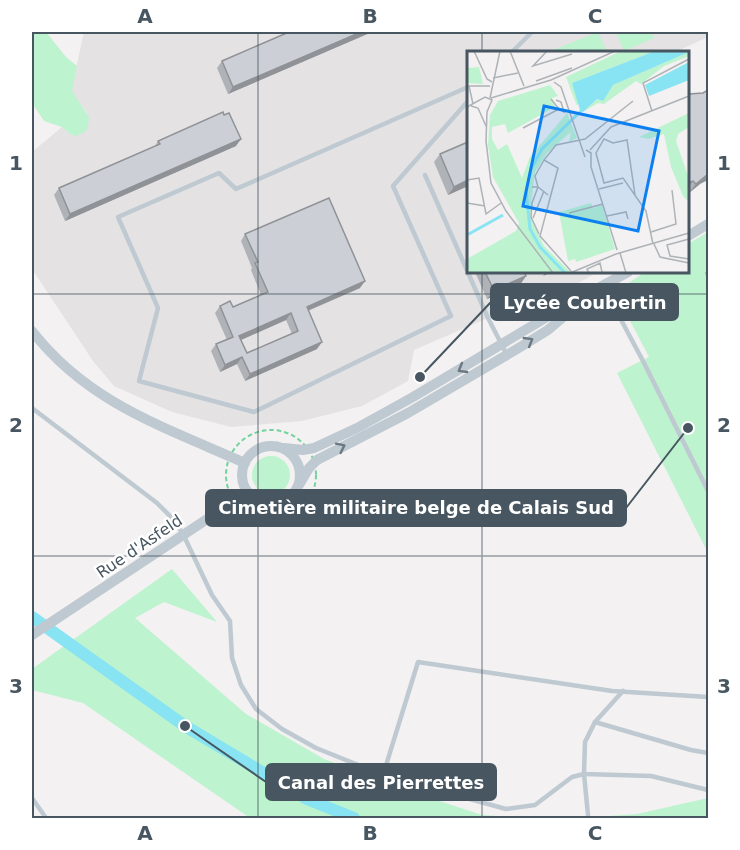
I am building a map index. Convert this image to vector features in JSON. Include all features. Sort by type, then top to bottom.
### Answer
[{"type":"street","points":[[689,235],[708,224]]},
{"type":"street","points":[[504,350],[408,413],[322,456],[305,473],[290,498],[283,502],[275,504],[260,502],[248,492],[242,478],[244,463],[261,447],[273,445],[292,450],[309,450],[335,439],[504,350],[548,330],[581,302],[626,273]]},
{"type":"street","points":[[32,331],[61,363],[85,384],[113,402],[244,463]]},
{"type":"street","points":[[284,448],[294,455],[299,465],[301,477],[299,485]]},
{"type":"street","name":"Rue d'Asfeld","points":[[32,635],[248,492]]},
{"type":"lane","points":[[513,51],[532,32]]},
{"type":"lane","points":[[467,87],[236,189],[219,173],[118,217],[158,308],[139,381],[254,412],[451,316],[393,186],[467,102]]},
{"type":"lane","points":[[425,175],[467,270]]},
{"type":"lane","points":[[468,273],[504,350]]},
{"type":"lane","points":[[603,286],[708,491]]},
{"type":"lane","points":[[32,408],[157,503],[173,519],[183,534],[212,595],[230,621],[232,658],[242,685],[256,710],[282,729],[316,748],[382,774],[506,808],[535,805],[572,777],[584,774],[651,776],[708,790]]},
{"type":"lane","points":[[382,774],[418,662],[623,692],[708,697]]},
{"type":"lane","points":[[588,815],[584,774],[585,742],[595,722],[623,692]]},
{"type":"lane","points":[[595,722],[708,753]]},
{"type":"lane","points":[[32,798],[46,819]]},
{"type":"path","points":[[708,272],[706,273],[708,278]]},
{"type":"path","points":[[279,430],[297,438],[309,450],[314,462],[316,480],[310,498],[304,506],[280,519],[261,519],[244,511],[235,501],[226,476],[230,457],[242,441],[259,431],[279,430]]},
{"type":"shaded area","points":[[84,32],[708,32],[708,37],[677,51],[467,51],[467,273],[596,273],[523,314],[508,307],[414,350],[408,381],[362,406],[302,421],[231,427],[172,412],[114,386],[93,361],[32,269],[32,152],[62,127],[70,134],[81,134],[87,113],[71,91]]},
{"type":"green space","points":[[32,32],[46,32],[66,57],[77,66],[72,91],[89,117],[85,132],[76,136],[62,127],[44,121],[32,103]]},
{"type":"green space","points":[[598,32],[607,51],[550,51]]},
{"type":"green space","points":[[616,32],[651,32],[654,38],[624,51]]},
{"type":"green space","points":[[708,232],[708,553],[617,373],[649,357],[615,292],[644,273],[689,273],[689,243]]},
{"type":"green space","points":[[271,456],[278,457],[284,462],[289,468],[289,482],[284,488],[278,493],[271,494],[264,493],[258,488],[253,482],[252,475],[253,468],[258,462],[264,457]]},
{"type":"green space","points":[[172,569],[217,622],[164,602],[135,618],[246,714],[324,759],[412,792],[482,815],[532,818],[250,818],[83,703],[32,690],[32,669]]},
{"type":"green space","points":[[708,798],[708,818],[582,818],[637,814]]},
{"type":"building","points":[[289,32],[361,32],[233,87],[222,61]]},
{"type":"building","points":[[708,90],[708,174],[696,184],[693,181],[689,182],[689,94],[703,93]]},
{"type":"building","points":[[223,112],[224,115],[229,113],[241,139],[70,214],[59,188],[160,144],[158,141]]},
{"type":"building","points":[[467,142],[467,180],[454,187],[440,154]]},
{"type":"building","points":[[329,198],[365,281],[307,307],[322,342],[250,374],[242,357],[225,365],[216,344],[233,337],[220,306],[230,301],[233,307],[268,292],[245,234]],"holes":[[[291,313],[298,331],[247,353],[239,336]]]},
{"type":"building","points":[[486,273],[524,273],[526,276],[494,290]]},
{"type":"waterway","points":[[32,617],[185,726],[307,799],[354,818]]},
{"type":"place","name":"Lycée Coubertin","points":[[420,377]]},
{"type":"place","name":"Cimetière militaire belge de Calais Sud","points":[[688,428]]},
{"type":"place","name":"Canal des Pierrettes","points":[[185,726]]}]
